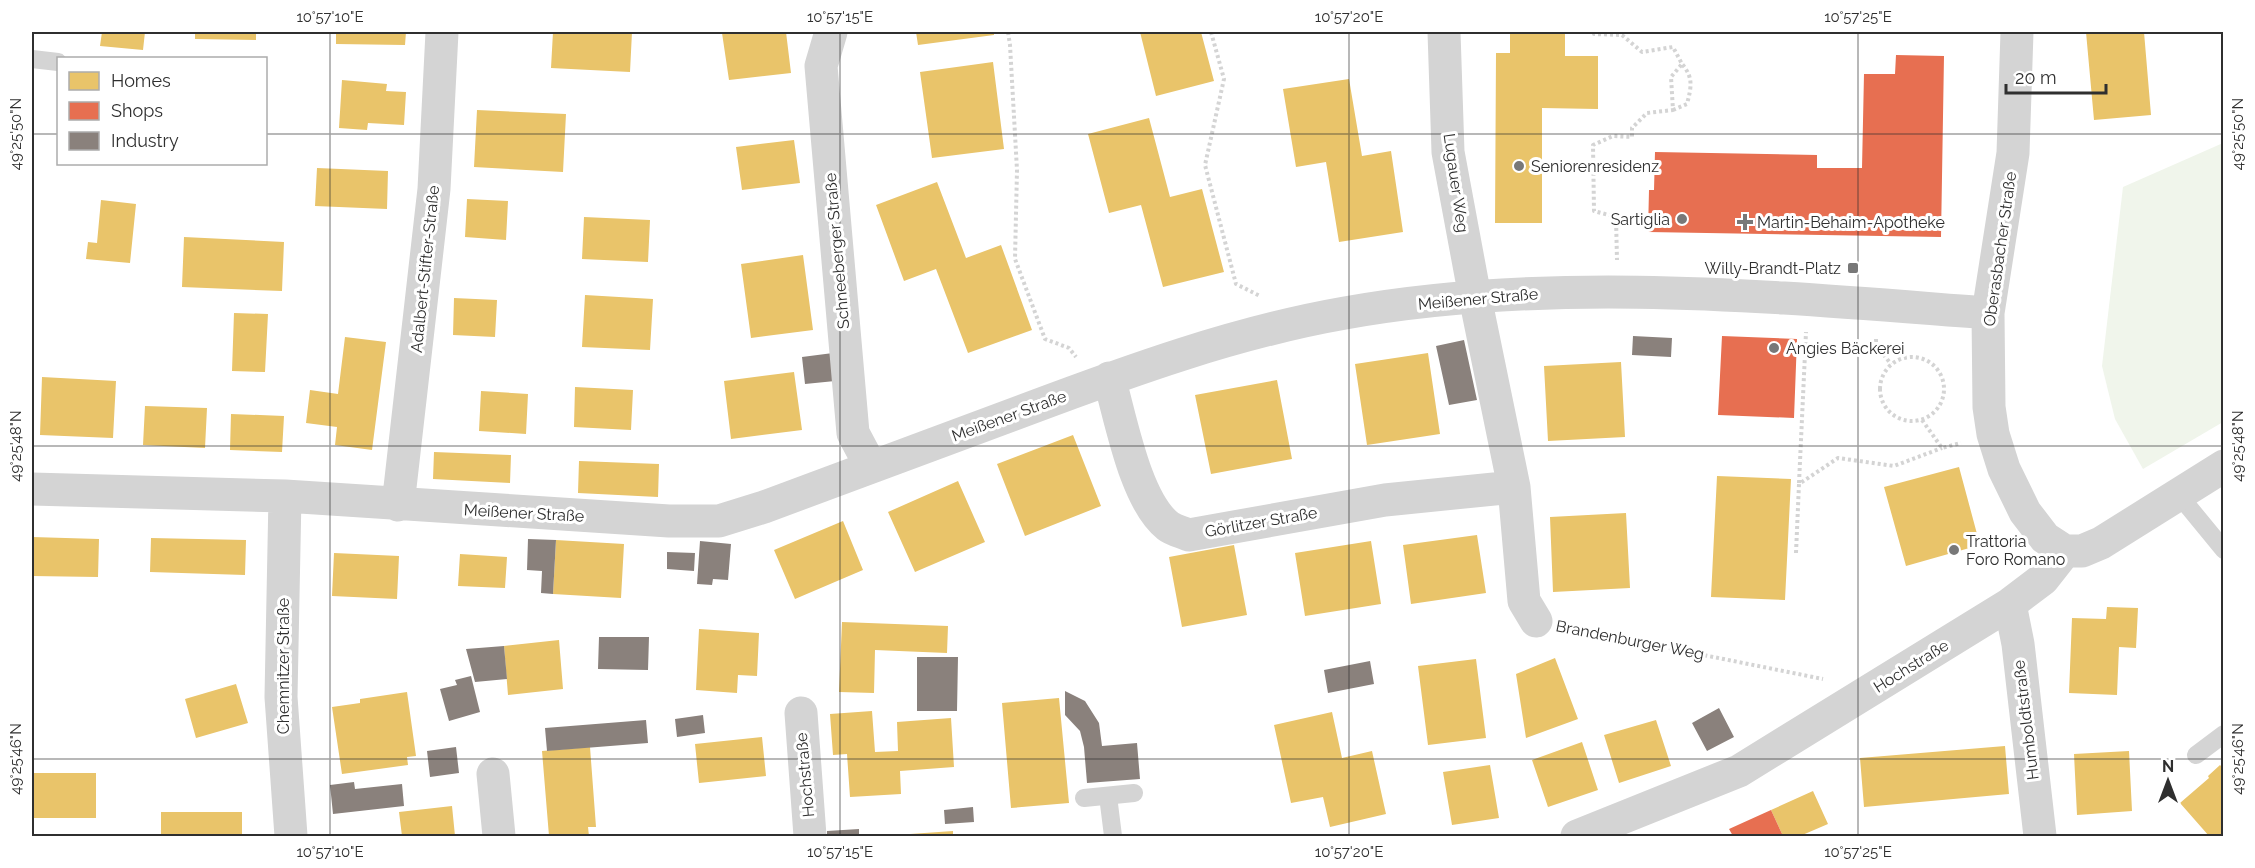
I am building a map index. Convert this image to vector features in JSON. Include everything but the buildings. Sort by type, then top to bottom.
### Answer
[{"type":"street","name":"Adalbert-Stifter-Straße","points":[[398,505],[434,189],[442,32]]},
{"type":"street","name":"Schneeberger Straße","points":[[831,32],[821,66],[853,433],[871,467]]},
{"type":"street","name":"Lugauer Weg","points":[[1444,32],[1448,152],[1474,297]]},
{"type":"street","name":"Oberasbacher Straße","points":[[2017,32],[2013,153],[1988,313],[1989,406],[1993,434],[2004,469],[2025,512],[2045,538],[2065,551]]},
{"type":"street","name":"Meißener Straße","points":[[32,489],[285,496],[669,521],[719,521],[1102,381],[1271,328],[1347,313],[1474,297],[1618,291],[1707,293],[1988,313]]},
{"type":"street","name":"Brandenburger Weg","points":[[1474,297],[1515,487],[1524,601],[1536,621]]},
{"type":"street","name":"Görlitzer Straße","points":[[1102,381],[1140,486],[1154,512],[1169,527],[1189,535],[1385,500],[1515,487]]},
{"type":"street","points":[[2065,551],[2082,551],[2101,543],[2223,466]]},
{"type":"street","name":"Chemnitzer Straße","points":[[285,496],[281,697],[291,837]]},
{"type":"street","name":"Hochstraße","points":[[1577,837],[1739,771],[2010,604],[2043,579],[2065,551]]},
{"type":"street","name":"Humboldtstraße","points":[[2010,604],[2018,644],[2040,837]]},
{"type":"street","name":"Hochstraße","points":[[801,713],[810,837]]},
{"type":"street","points":[[493,774],[498,837]]},
{"type":"lane","points":[[32,59],[57,62]]},
{"type":"lane","points":[[2178,494],[2223,550]]},
{"type":"lane","points":[[2196,755],[2223,734]]},
{"type":"lane","points":[[1084,798],[1134,793]]},
{"type":"lane","points":[[1108,796],[1113,837]]},
{"type":"path","points":[[1008,32],[1017,170],[1015,259],[1046,339],[1069,348],[1102,381]]},
{"type":"path","points":[[1211,32],[1224,79],[1205,165],[1236,284],[1263,297],[1271,328]]},
{"type":"path","points":[[1594,32],[1594,34],[1622,35],[1642,52],[1672,47],[1689,72],[1691,87],[1687,104],[1673,110],[1647,113],[1632,128],[1632,137],[1613,136],[1593,145],[1594,211],[1616,217],[1618,291]]},
{"type":"path","points":[[1673,110],[1671,76],[1682,64]]},
{"type":"path","points":[[1796,553],[1807,299]]},
{"type":"path","points":[[1915,357],[1934,366],[1944,382],[1943,400],[1933,414],[1922,420],[1908,422],[1890,413],[1880,396],[1883,375],[1898,360],[1915,357]]},
{"type":"path","points":[[1922,420],[1942,448]]},
{"type":"path","points":[[1799,484],[1838,458],[1894,466],[1942,448],[1993,434]]},
{"type":"path","name":"Brandenburger Weg","points":[[1536,621],[1873,689]]},
{"type":"shaded area","points":[[2223,143],[2223,422],[2143,469],[2115,419],[2102,366],[2123,187]]},
{"type":"place","name":"Seniorenresidenz","points":[[1519,166]]},
{"type":"place","name":"Sartiglia","points":[[1682,219]]},
{"type":"place","name":"Martin-Behaim-Apotheke","points":[[1745,222]]},
{"type":"place","name":"Willy-Brandt-Platz","points":[[1853,268]]},
{"type":"place","name":"Angies Bäckerei","points":[[1774,348]]},
{"type":"place","name":"Trattoria Foro Romano","points":[[1954,550]]}]
